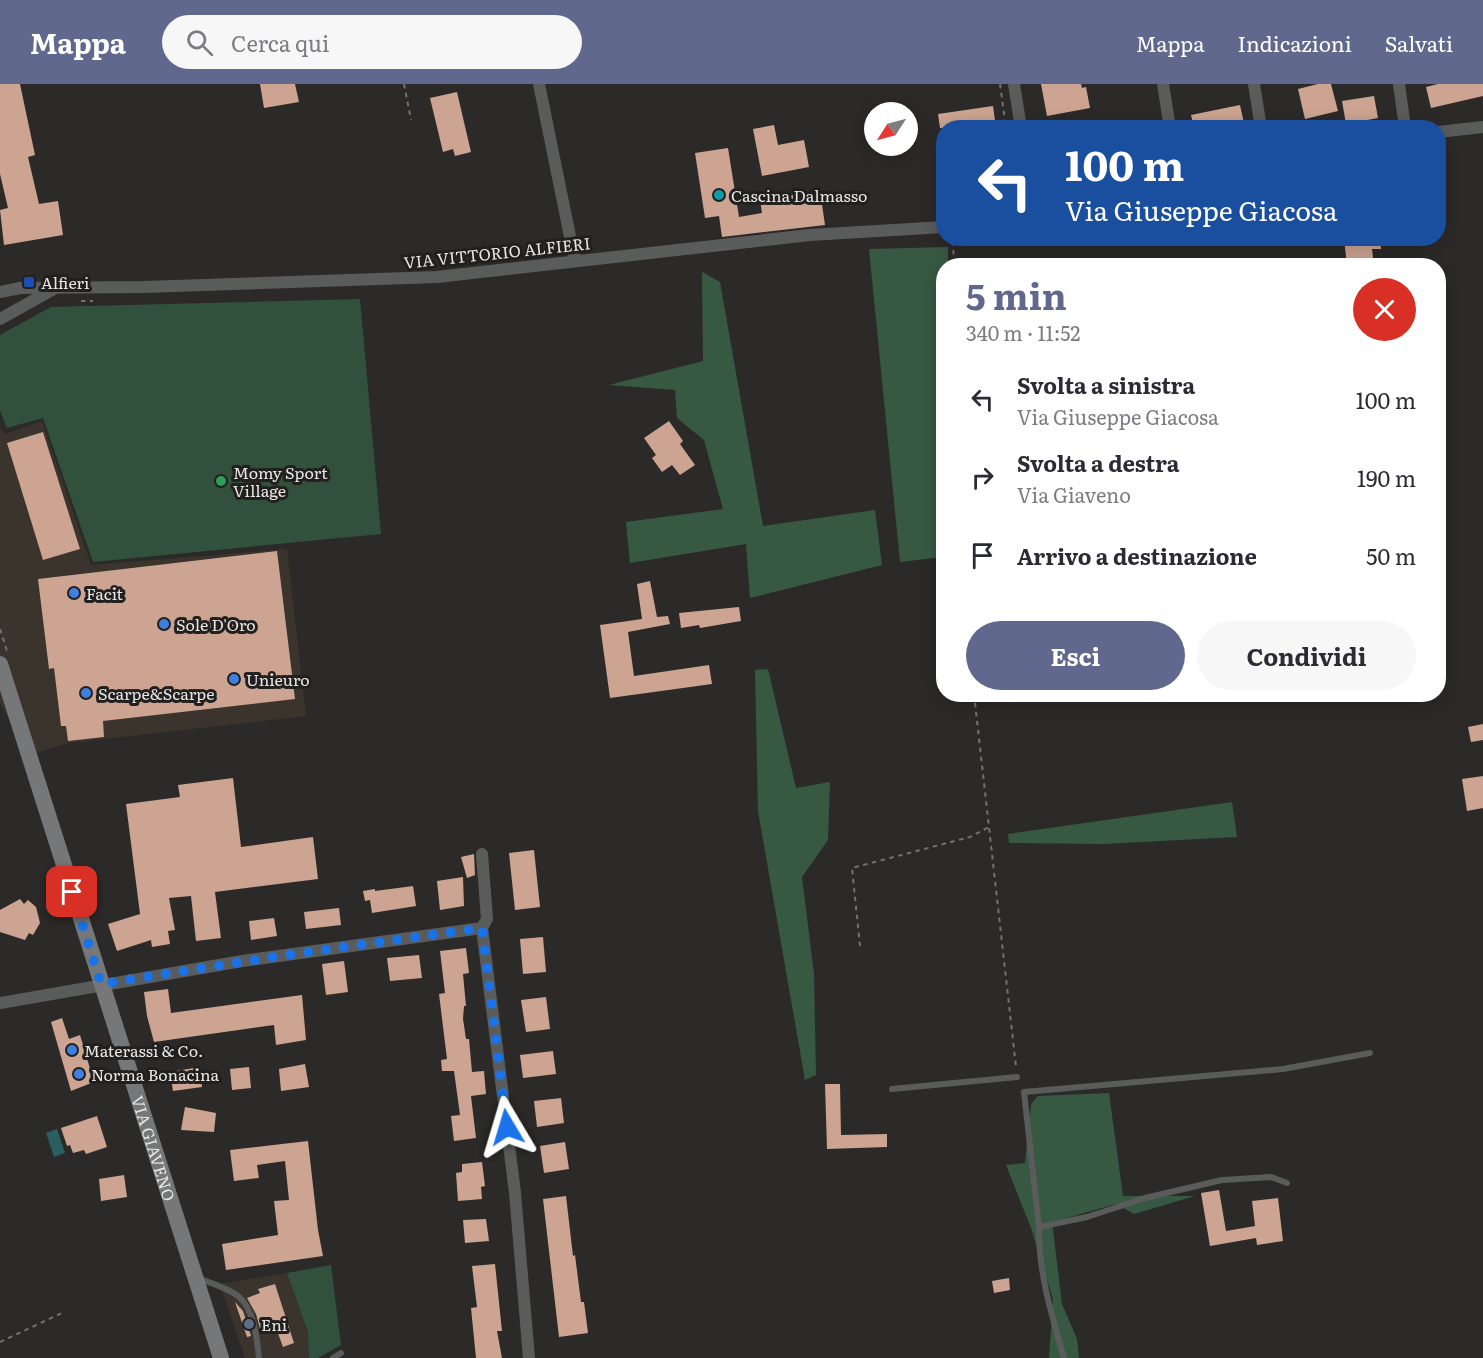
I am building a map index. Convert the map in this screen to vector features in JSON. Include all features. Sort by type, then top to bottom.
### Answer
[{"type":"main road","name":"VIA GIAVENO","points":[[0,664],[221,1358]]},
{"type":"street","points":[[539,84],[575,261]]},
{"type":"street","points":[[1014,84],[1020,120]]},
{"type":"street","points":[[1163,84],[1169,120]]},
{"type":"street","points":[[1254,84],[1260,120]]},
{"type":"street","points":[[1399,84],[1404,120]]},
{"type":"street","points":[[1446,131],[1483,127]]},
{"type":"street","name":"VIA VITTORIO ALFIERI","points":[[0,292],[20,288],[53,289],[437,277],[819,234],[936,227]]},
{"type":"street","name":"VIA VITTORIO ALFIERI","points":[[0,319],[53,289]]},
{"type":"street","points":[[482,854],[487,919],[482,928],[514,1193],[529,1358]]},
{"type":"street","points":[[0,1003],[101,984],[286,955],[482,928]]},
{"type":"lane","points":[[1064,1358],[1051,1312],[1039,1244],[1024,1092],[1283,1069],[1370,1053]]},
{"type":"lane","points":[[892,1089],[1017,1077]]},
{"type":"lane","points":[[1039,1227],[1087,1217],[1145,1198],[1221,1180],[1271,1177],[1287,1183]]},
{"type":"lane","points":[[195,1276],[237,1296],[248,1308],[257,1338],[259,1358]]},
{"type":"lane","points":[[333,1358],[341,1353]]},
{"type":"path","points":[[404,84],[411,120]]},
{"type":"path","points":[[1000,84],[1005,120]]},
{"type":"path","points":[[975,702],[1017,1077]]},
{"type":"path","points":[[860,946],[852,868],[970,837],[989,827]]},
{"type":"path","points":[[0,1342],[64,1312]]},
{"type":"shaded area","points":[[42,421],[91,565],[287,549],[306,716],[68,743],[29,755],[0,703],[0,428],[6,434]]},
{"type":"shaded area","points":[[287,1273],[308,1332],[309,1358],[245,1358],[220,1284]]},
{"type":"green space","points":[[948,247],[948,258],[936,258],[936,558],[900,562],[869,249]]},
{"type":"green space","points":[[702,272],[720,282],[763,526],[875,510],[882,565],[750,598],[746,544],[630,563],[626,522],[723,509],[704,440],[677,418],[675,390],[609,385],[703,361]]},
{"type":"green space","name":"Momy Sport Village","points":[[360,299],[381,534],[93,562],[43,418],[7,428],[0,411],[0,335],[51,307]]},
{"type":"green space","points":[[768,669],[796,788],[830,782],[828,840],[802,877],[814,974],[816,1075],[805,1080],[758,811],[755,670]]},
{"type":"green space","points":[[1232,802],[1237,837],[1103,844],[1009,843],[1008,834]]},
{"type":"green space","points":[[1109,1093],[1123,1196],[1195,1196],[1134,1214],[1116,1204],[1052,1222],[1062,1304],[1077,1339],[1079,1358],[1049,1358],[1053,1299],[1031,1228],[1006,1165],[1025,1163],[1031,1104],[1038,1096]]},
{"type":"green space","points":[[331,1265],[341,1345],[318,1358],[309,1358],[308,1332],[287,1273]]},
{"type":"water","points":[[57,1129],[65,1153],[54,1157],[46,1133]]},
{"type":"building","points":[[0,84],[20,84],[35,155],[28,157],[39,204],[58,201],[63,235],[4,245],[0,210],[8,208],[0,174]]},
{"type":"building","points":[[260,84],[295,84],[299,102],[264,108]]},
{"type":"building","points":[[1041,84],[1081,84],[1082,88],[1086,87],[1090,108],[1047,116]]},
{"type":"building","points":[[1318,84],[1331,84],[1338,111],[1305,119],[1298,89]]},
{"type":"building","points":[[1438,84],[1483,84],[1483,96],[1431,108],[1426,87]]},
{"type":"building","points":[[457,92],[471,152],[455,156],[453,149],[443,152],[430,98]]},
{"type":"building","points":[[1374,96],[1378,118],[1345,120],[1342,101]]},
{"type":"building","points":[[1240,105],[1243,120],[1192,120],[1191,115]]},
{"type":"building","points":[[993,106],[995,120],[939,120],[938,114]]},
{"type":"building","points":[[774,125],[778,145],[804,140],[809,167],[762,176],[753,129]]},
{"type":"building","name":"Cascina Dalmasso","points":[[728,148],[739,217],[762,213],[760,200],[820,191],[825,225],[722,237],[719,216],[705,218],[695,153]]},
{"type":"building","points":[[1345,246],[1381,246],[1381,249],[1372,249],[1373,258],[1346,258]]},
{"type":"building","points":[[669,421],[683,441],[680,444],[695,465],[680,475],[672,465],[662,472],[652,458],[656,455],[644,438]]},
{"type":"building","points":[[43,432],[80,549],[43,560],[7,443]]},
{"type":"building","name":"Sole D'Oro","points":[[277,551],[295,699],[103,721],[104,737],[68,741],[66,726],[61,726],[54,668],[49,669],[38,579]]},
{"type":"building","points":[[650,581],[657,617],[668,616],[670,624],[628,632],[634,676],[709,665],[712,684],[610,698],[600,625],[642,619],[637,584]]},
{"type":"building","points":[[739,607],[741,621],[700,628],[699,625],[681,628],[679,613]]},
{"type":"building","points":[[1483,724],[1483,740],[1471,742],[1468,727]]},
{"type":"building","points":[[1483,776],[1483,808],[1467,811],[1462,779]]},
{"type":"building","points":[[233,778],[241,847],[313,837],[318,879],[215,892],[221,938],[196,941],[191,896],[169,898],[175,930],[168,931],[170,944],[152,947],[151,940],[117,951],[108,924],[140,914],[126,804],[180,797],[178,785]]},
{"type":"building","points":[[534,850],[540,907],[515,910],[509,853]]},
{"type":"building","points":[[474,854],[475,875],[467,878],[461,857]]},
{"type":"building","points":[[463,877],[464,906],[440,910],[437,881]]},
{"type":"building","points":[[413,886],[416,906],[372,913],[370,900],[365,901],[363,891]]},
{"type":"building","points":[[20,899],[24,904],[28,900],[36,907],[40,923],[33,935],[29,933],[25,940],[0,932],[0,910]]},
{"type":"building","points":[[339,908],[341,925],[306,929],[304,912]]},
{"type":"building","points":[[274,918],[277,936],[251,940],[249,921]]},
{"type":"building","points":[[543,937],[546,972],[523,974],[520,939]]},
{"type":"building","points":[[466,948],[469,973],[463,974],[466,1006],[464,1006],[463,1019],[466,1039],[469,1039],[472,1072],[484,1071],[486,1094],[471,1096],[476,1138],[454,1141],[451,1116],[460,1115],[454,1071],[442,1071],[441,1060],[447,1059],[439,994],[445,993],[440,951]]},
{"type":"building","points":[[419,955],[422,978],[390,981],[387,958]]},
{"type":"building","points":[[344,961],[348,992],[326,995],[322,964]]},
{"type":"building","points":[[168,989],[171,1013],[302,995],[306,1040],[276,1045],[274,1025],[154,1042],[144,992]]},
{"type":"building","points":[[546,997],[550,1029],[526,1032],[521,1000]]},
{"type":"building","points":[[62,1018],[69,1039],[80,1035],[94,1082],[71,1091],[51,1022]]},
{"type":"building","points":[[553,1051],[556,1074],[523,1078],[520,1055]]},
{"type":"building","points":[[305,1064],[309,1087],[281,1091],[279,1069]]},
{"type":"building","points":[[200,1067],[202,1087],[173,1091],[170,1072]]},
{"type":"building","points":[[249,1067],[251,1088],[232,1090],[230,1069]]},
{"type":"building","points":[[825,1084],[840,1084],[841,1135],[887,1134],[887,1147],[827,1149]]},
{"type":"building","points":[[561,1098],[564,1123],[537,1127],[534,1101]]},
{"type":"building","points":[[185,1107],[216,1113],[214,1132],[181,1130]]},
{"type":"building","points":[[97,1116],[107,1147],[86,1154],[84,1150],[73,1153],[70,1145],[67,1146],[61,1128]]},
{"type":"building","points":[[308,1141],[323,1256],[226,1270],[222,1244],[278,1235],[274,1201],[289,1200],[285,1161],[257,1165],[259,1178],[234,1181],[230,1150]]},
{"type":"building","points":[[565,1142],[569,1169],[544,1173],[540,1146]]},
{"type":"building","points":[[482,1162],[485,1186],[481,1187],[482,1199],[458,1201],[456,1173],[462,1172],[462,1164]]},
{"type":"building","points":[[124,1175],[127,1197],[101,1201],[99,1179]]},
{"type":"building","points":[[1219,1190],[1226,1231],[1255,1226],[1252,1201],[1278,1198],[1283,1241],[1257,1245],[1256,1238],[1210,1246],[1201,1193]]},
{"type":"building","points":[[566,1196],[573,1256],[575,1255],[581,1302],[584,1302],[588,1333],[559,1337],[543,1199]]},
{"type":"building","points":[[486,1219],[489,1241],[465,1243],[463,1220]]},
{"type":"building","points":[[495,1264],[502,1331],[497,1331],[502,1358],[476,1358],[471,1308],[477,1307],[472,1266]]},
{"type":"building","points":[[1009,1278],[1010,1290],[994,1293],[992,1281]]},
{"type":"building","points":[[275,1284],[294,1343],[283,1347],[276,1328],[261,1332],[256,1314],[247,1298],[260,1293],[258,1289]]},
{"type":"building","points":[[235,1302],[243,1311],[251,1336],[247,1337]]},
{"type":"place","name":"Cascina Dalmasso","points":[[719,195]]},
{"type":"place","name":"Alfieri","points":[[29,282]]},
{"type":"place","name":"Momy Sport Village","points":[[221,481]]},
{"type":"place","name":"Facit","points":[[74,593]]},
{"type":"place","name":"Sole D'Oro","points":[[164,624]]},
{"type":"place","name":"Unieuro","points":[[234,679]]},
{"type":"place","name":"Scarpe&Scarpe","points":[[86,693]]},
{"type":"place","name":"Materassi & Co.","points":[[72,1050]]},
{"type":"place","name":"Norma Bonacina","points":[[79,1074]]},
{"type":"place","name":"Eni","points":[[249,1324]]},
{"type":"route","points":[[72,892],[101,984],[482,928],[507,1127]]}]
